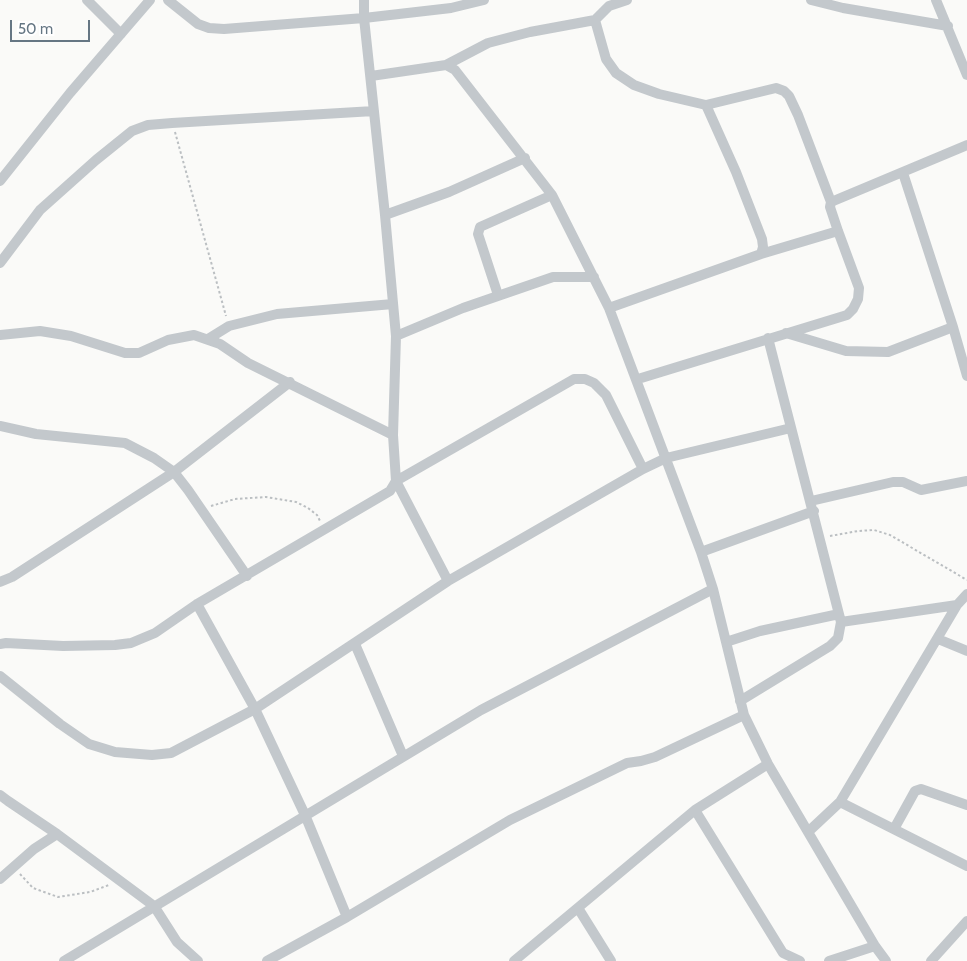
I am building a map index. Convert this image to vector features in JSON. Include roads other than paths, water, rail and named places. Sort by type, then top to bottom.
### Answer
[{"type":"street","points":[[87,0],[121,34]]},
{"type":"street","points":[[0,181],[70,93],[150,0]]},
{"type":"street","points":[[168,0],[198,24],[209,28],[224,29],[364,18],[451,8],[484,0]]},
{"type":"street","points":[[364,0],[364,18],[396,336],[393,435],[396,481],[448,581]]},
{"type":"street","points":[[371,76],[446,65],[488,43],[530,32],[595,20],[609,6],[627,0]]},
{"type":"street","points":[[811,0],[843,8],[948,26]]},
{"type":"street","points":[[936,0],[967,75]]},
{"type":"street","points":[[595,20],[606,59],[616,73],[634,85],[706,104],[776,88],[784,91],[789,96],[831,202],[830,207],[859,288],[858,299],[853,309],[847,315],[638,379]]},
{"type":"street","points":[[446,65],[455,70],[552,195],[610,308],[701,552],[713,589],[744,715],[768,764],[875,946],[886,961]]},
{"type":"street","points":[[706,104],[736,172],[762,239],[763,247],[761,254]]},
{"type":"street","points":[[0,264],[40,210],[132,131],[148,126],[172,123],[374,111]]},
{"type":"street","points":[[831,202],[903,173],[967,144]]},
{"type":"street","points":[[385,215],[449,192],[525,158]]},
{"type":"street","points":[[903,173],[953,326],[967,376]]},
{"type":"street","points":[[498,296],[478,234],[480,227],[552,195]]},
{"type":"street","points":[[610,308],[761,254],[838,231]]},
{"type":"street","points":[[396,336],[498,296],[554,277],[594,277]]},
{"type":"street","points":[[208,339],[229,326],[276,314],[393,304]]},
{"type":"street","points":[[786,333],[846,351],[888,352],[953,326]]},
{"type":"street","points":[[0,335],[40,332],[71,336],[125,353],[139,353],[168,340],[194,335],[220,344],[248,363],[290,382],[393,435]]},
{"type":"street","points":[[740,701],[830,646],[838,638],[840,618],[768,338]]},
{"type":"street","points":[[0,644],[64,646],[131,643],[155,633],[197,604],[390,491],[396,481],[574,379],[585,379],[594,383],[606,396],[643,469]]},
{"type":"street","points":[[0,582],[12,577],[174,472],[290,382]]},
{"type":"street","points":[[0,426],[36,434],[125,443],[154,458],[174,472],[202,508],[247,576]]},
{"type":"street","points":[[0,676],[60,724],[89,744],[115,752],[152,755],[171,753],[255,708],[355,644],[448,581],[643,469],[666,458],[791,428]]},
{"type":"street","points":[[701,552],[812,506],[893,482],[903,482],[921,490],[967,481]]},
{"type":"street","points":[[64,961],[481,710],[713,589]]},
{"type":"street","points":[[808,832],[840,802],[957,605],[967,594]]},
{"type":"street","points":[[197,604],[255,708],[305,815],[347,917]]},
{"type":"street","points":[[726,642],[760,631],[840,618],[957,605]]},
{"type":"street","points":[[938,639],[967,651]]},
{"type":"street","points":[[355,644],[403,756]]},
{"type":"street","points":[[267,961],[347,917],[510,820],[627,763],[655,757],[744,715]]},
{"type":"street","points":[[514,961],[696,810],[768,764]]},
{"type":"street","points":[[894,829],[915,791],[921,789],[967,805]]},
{"type":"street","points":[[0,794],[8,802],[56,834],[154,906],[177,942],[198,961]]},
{"type":"street","points":[[840,802],[967,866]]},
{"type":"street","points":[[696,810],[783,954],[800,961]]},
{"type":"street","points":[[0,879],[34,849],[56,834]]},
{"type":"street","points":[[578,908],[611,961]]},
{"type":"street","points":[[930,961],[967,921]]},
{"type":"street","points":[[829,961],[875,946]]}]
